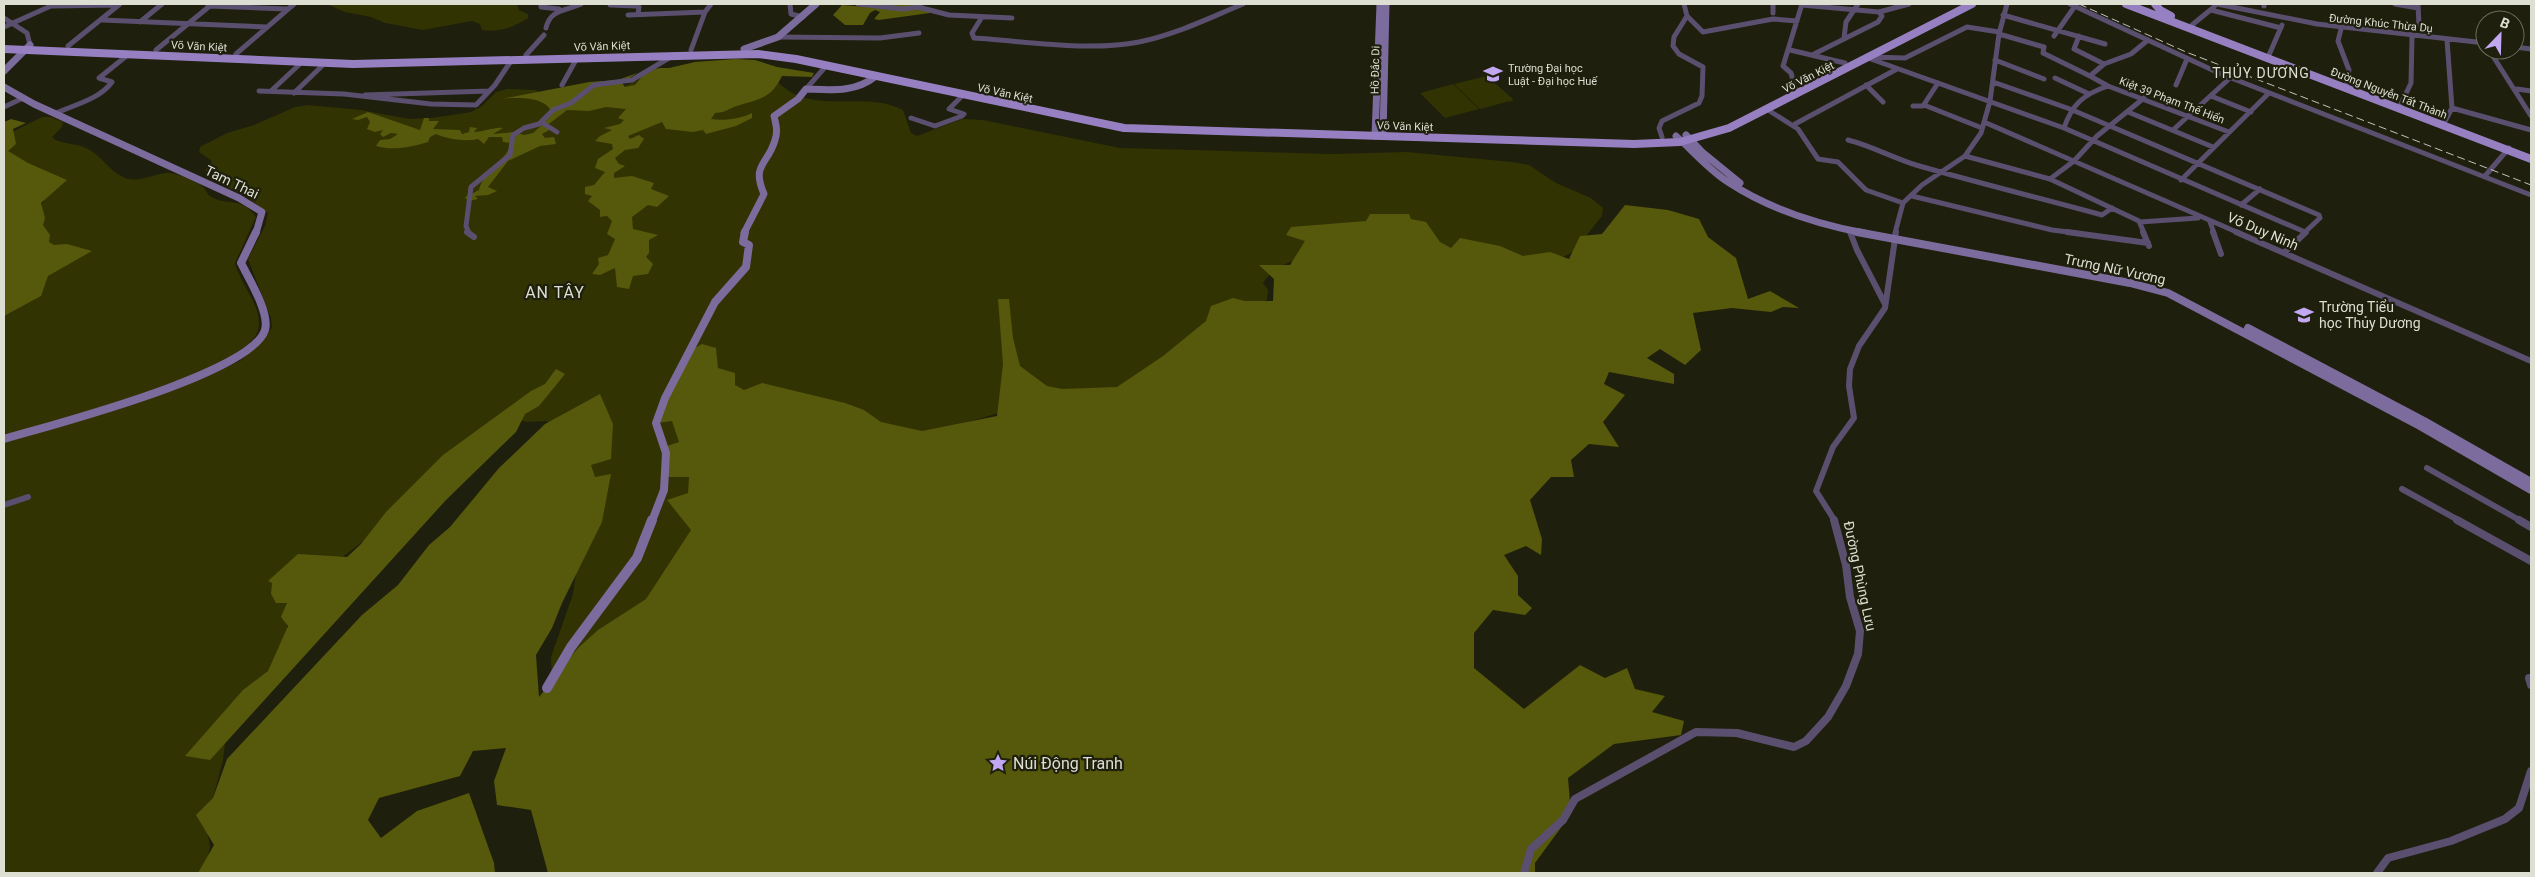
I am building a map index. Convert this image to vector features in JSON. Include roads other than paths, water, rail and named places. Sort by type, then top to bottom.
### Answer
[{"type":"main road","name":"Võ Văn Kiệt","points":[[1866,57],[1959,4]]},
{"type":"main road","name":"Võ Văn Kiệt","points":[[4,49],[68,46],[419,62],[526,55],[577,58],[743,52],[785,57],[878,74],[1124,128],[1379,133],[1611,144],[1678,139],[1729,128],[1768,110],[1795,88],[1866,57],[1972,4]]},
{"type":"main road","name":"Đường Nguyễn Tất Thành","points":[[2130,4],[2145,7],[2268,56]]},
{"type":"main road","points":[[2155,4],[2165,13],[2195,27]]},
{"type":"main road","name":"Đường Nguyễn Tất Thành","points":[[2145,7],[2531,158]]},
{"type":"main road","name":"Võ Văn Kiệt","points":[[4,43],[28,47],[129,54],[325,63],[511,61],[550,57],[690,50],[784,52],[963,95],[1095,121]]},
{"type":"main road","name":"Võ Văn Kiệt","points":[[1688,137],[1725,124],[1778,101],[1849,64]]},
{"type":"main road","name":"Đường Nguyễn Tất Thành","points":[[2346,87],[2444,122],[2508,149]]},
{"type":"main road","name":"Võ Văn Kiệt","points":[[1508,138],[1678,139]]},
{"type":"street","points":[[140,22],[162,4]]},
{"type":"street","points":[[236,54],[294,4]]},
{"type":"street","points":[[541,4],[541,8],[560,9],[581,4]]},
{"type":"street","points":[[690,50],[705,12],[711,4]]},
{"type":"street","points":[[790,4],[791,14],[802,17]]},
{"type":"street","points":[[743,52],[778,37],[816,4]]},
{"type":"street","points":[[858,4],[903,9],[918,7],[949,15],[1012,18]]},
{"type":"street","points":[[982,17],[972,33],[975,39],[1105,46],[1152,38],[1243,4]]},
{"type":"street","name":"Hồ Đắc Di","points":[[1379,133],[1380,4]]},
{"type":"street","name":"Hồ Đắc Di","points":[[1379,133],[1386,4]]},
{"type":"street","points":[[1684,4],[1689,20],[1703,32],[1773,19],[1797,21]]},
{"type":"street","points":[[1773,4],[1773,13]]},
{"type":"street","points":[[1795,88],[1792,73],[1783,68],[1790,50],[1802,4],[1879,12],[1909,4]]},
{"type":"street","points":[[1844,38],[1846,22],[1858,4]]},
{"type":"street","points":[[1768,110],[1794,124],[1809,140],[1818,158],[1838,162],[1866,190],[1903,203],[1922,184],[1965,156],[1983,125],[1990,101],[1999,33],[2007,4]]},
{"type":"street","points":[[2070,4],[2230,78],[2531,195]]},
{"type":"street","points":[[2195,27],[2216,4]]},
{"type":"street","name":"Đường Khúc Thừa Dụ","points":[[2216,4],[2284,20],[2342,29],[2475,42]]},
{"type":"street","points":[[2395,4],[2418,6],[2419,25]]},
{"type":"street","points":[[4,27],[53,5],[120,5]]},
{"type":"street","points":[[68,46],[120,5]]},
{"type":"street","points":[[156,50],[186,23],[210,5],[287,9]]},
{"type":"street","points":[[610,6],[640,7],[638,14]]},
{"type":"street","points":[[2054,36],[2076,6]]},
{"type":"street","points":[[546,28],[550,17],[560,9]]},
{"type":"street","points":[[2211,10],[2281,28]]},
{"type":"street","points":[[628,15],[705,12]]},
{"type":"street","points":[[1812,55],[1878,22],[1882,16],[1879,12]]},
{"type":"street","points":[[2003,14],[2105,44]]},
{"type":"street","points":[[1662,138],[1659,128],[1662,121],[1696,104],[1702,96],[1703,66],[1673,48],[1674,37],[1687,16]]},
{"type":"street","points":[[4,18],[27,33],[28,47],[4,71]]},
{"type":"street","points":[[102,20],[267,27]]},
{"type":"street","points":[[2268,56],[2284,20]]},
{"type":"street","points":[[1866,57],[1905,58],[1968,27],[1999,33],[2044,47],[2050,43]]},
{"type":"street","points":[[2342,29],[2338,41],[2349,70],[2346,87]]},
{"type":"street","points":[[778,37],[880,38],[919,33]]},
{"type":"street","points":[[526,55],[544,35]]},
{"type":"street","points":[[2079,36],[2074,49],[2104,64]]},
{"type":"street","points":[[2400,106],[2411,83],[2412,36]]},
{"type":"street","points":[[2090,76],[2104,64],[2131,54],[2148,40]]},
{"type":"street","points":[[2444,122],[2450,115],[2452,108],[2447,40]]},
{"type":"street","name":"Kiệt 39 Phạm Thế Hiển","points":[[2044,47],[2043,53],[2108,86],[2144,98],[2229,132]]},
{"type":"street","points":[[1790,50],[1849,64]]},
{"type":"street","points":[[56,113],[94,97],[110,85],[112,82],[99,78],[129,54]]},
{"type":"street","points":[[474,237],[468,232],[466,223],[471,187],[510,155],[513,135],[541,122],[553,110],[571,103],[594,85],[632,80],[644,70],[675,55]]},
{"type":"street","points":[[1866,57],[2064,128],[2305,232]]},
{"type":"street","points":[[562,85],[577,58]]},
{"type":"street","points":[[2176,85],[2181,69],[2188,59]]},
{"type":"street","points":[[1995,60],[2044,79]]},
{"type":"street","points":[[2495,60],[2517,90],[2531,116]]},
{"type":"street","points":[[357,96],[376,100],[456,106],[476,105],[489,92],[511,61]]},
{"type":"street","points":[[271,91],[302,62]]},
{"type":"street","points":[[294,92],[325,63]]},
{"type":"street","points":[[547,688],[571,647],[636,558],[664,490],[666,453],[656,423],[665,398],[711,308],[749,261],[749,245],[743,242],[743,235],[764,194],[756,178],[757,170],[774,145],[778,129],[774,116],[798,99],[826,66]]},
{"type":"street","points":[[1794,124],[1897,69]]},
{"type":"street","points":[[806,89],[833,91],[862,87],[878,74]]},
{"type":"street","points":[[2055,78],[2087,93]]},
{"type":"street","points":[[2173,130],[2230,78]]},
{"type":"street","points":[[1993,82],[2070,109],[2320,216],[2284,253]]},
{"type":"street","points":[[1913,106],[1924,105],[1938,83]]},
{"type":"street","points":[[1866,85],[1883,102]]},
{"type":"street","points":[[2064,128],[2070,109],[2087,93],[2108,86]]},
{"type":"street","name":"Tam Thai","points":[[4,87],[23,98],[239,198],[262,212],[260,225],[241,263],[255,292],[266,324],[264,332],[254,344],[239,358],[225,365],[133,400],[4,439]]},
{"type":"street","points":[[2517,90],[2531,91]]},
{"type":"street","points":[[259,91],[357,96],[489,92]]},
{"type":"street","points":[[2181,180],[2269,93]]},
{"type":"street","points":[[912,118],[935,126],[962,116],[964,114],[949,109],[963,95]]},
{"type":"street","points":[[2211,96],[2251,112]]},
{"type":"street","points":[[4,107],[23,98]]},
{"type":"street","points":[[2050,179],[2074,161],[2092,140],[2144,98]]},
{"type":"street","name":"Võ Duy Ninh","points":[[1924,105],[1983,125],[2074,161],[2200,218],[2531,361]]},
{"type":"street","points":[[2452,108],[2531,130]]},
{"type":"street","points":[[2128,112],[2213,147]]},
{"type":"street","points":[[541,122],[557,132]]},
{"type":"street","name":"Trưng Nữ Vương","points":[[1688,137],[1735,180],[1768,198],[1802,213],[1850,228]]},
{"type":"street","name":"Trưng Nữ Vương","points":[[1678,139],[1726,181],[1761,202],[1799,217],[2049,265],[2168,293],[2424,421],[2531,482]]},
{"type":"street","points":[[1848,140],[1872,146],[1901,160],[1941,172],[2102,214],[2112,208]]},
{"type":"street","points":[[2485,176],[2508,149]]},
{"type":"street","points":[[1965,156],[2050,179],[2140,222],[2200,218]]},
{"type":"street","points":[[2241,206],[2260,189]]},
{"type":"street","points":[[1912,196],[2052,230],[2148,245],[2140,222]]},
{"type":"street","name":"Đường Phùng Lưu","points":[[1524,873],[1531,849],[1563,820],[1575,799],[1696,732],[1737,733],[1794,747],[1801,745],[1831,715],[1849,677],[1860,640],[1858,622],[1848,588],[1847,566],[1841,550],[1837,524],[1816,491],[1832,446],[1854,418],[1849,376],[1853,359],[1885,304],[1894,236],[1903,203]]},
{"type":"street","points":[[2210,222],[2221,254]]},
{"type":"street","points":[[1850,228],[1861,259],[1885,304]]},
{"type":"street","name":"Trưng Nữ Vương","points":[[2297,358],[2531,490]]},
{"type":"street","points":[[2426,468],[2531,527]]},
{"type":"street","points":[[2402,489],[2531,561]]},
{"type":"street","points":[[4,505],[28,497]]},
{"type":"street","points":[[2531,678],[2529,678],[2531,685]]},
{"type":"street","points":[[2377,873],[2388,858],[2451,841],[2505,819],[2519,808],[2531,771]]},
{"type":"railway","points":[[2079,4],[2186,52],[2531,185]]},
{"type":"place","name":"Trường Đại học Luật - Đại học Huế","points":[[1493,74]]},
{"type":"place","name":"Trường Tiểu học Thủy Dương","points":[[2304,315]]},
{"type":"place","name":"Núi Động Tranh","points":[[998,763]]},
{"type":"district","name":"THỦY DƯƠNG","points":[[2261,73]]},
{"type":"district","name":"AN TÂY","points":[[555,292]]}]
